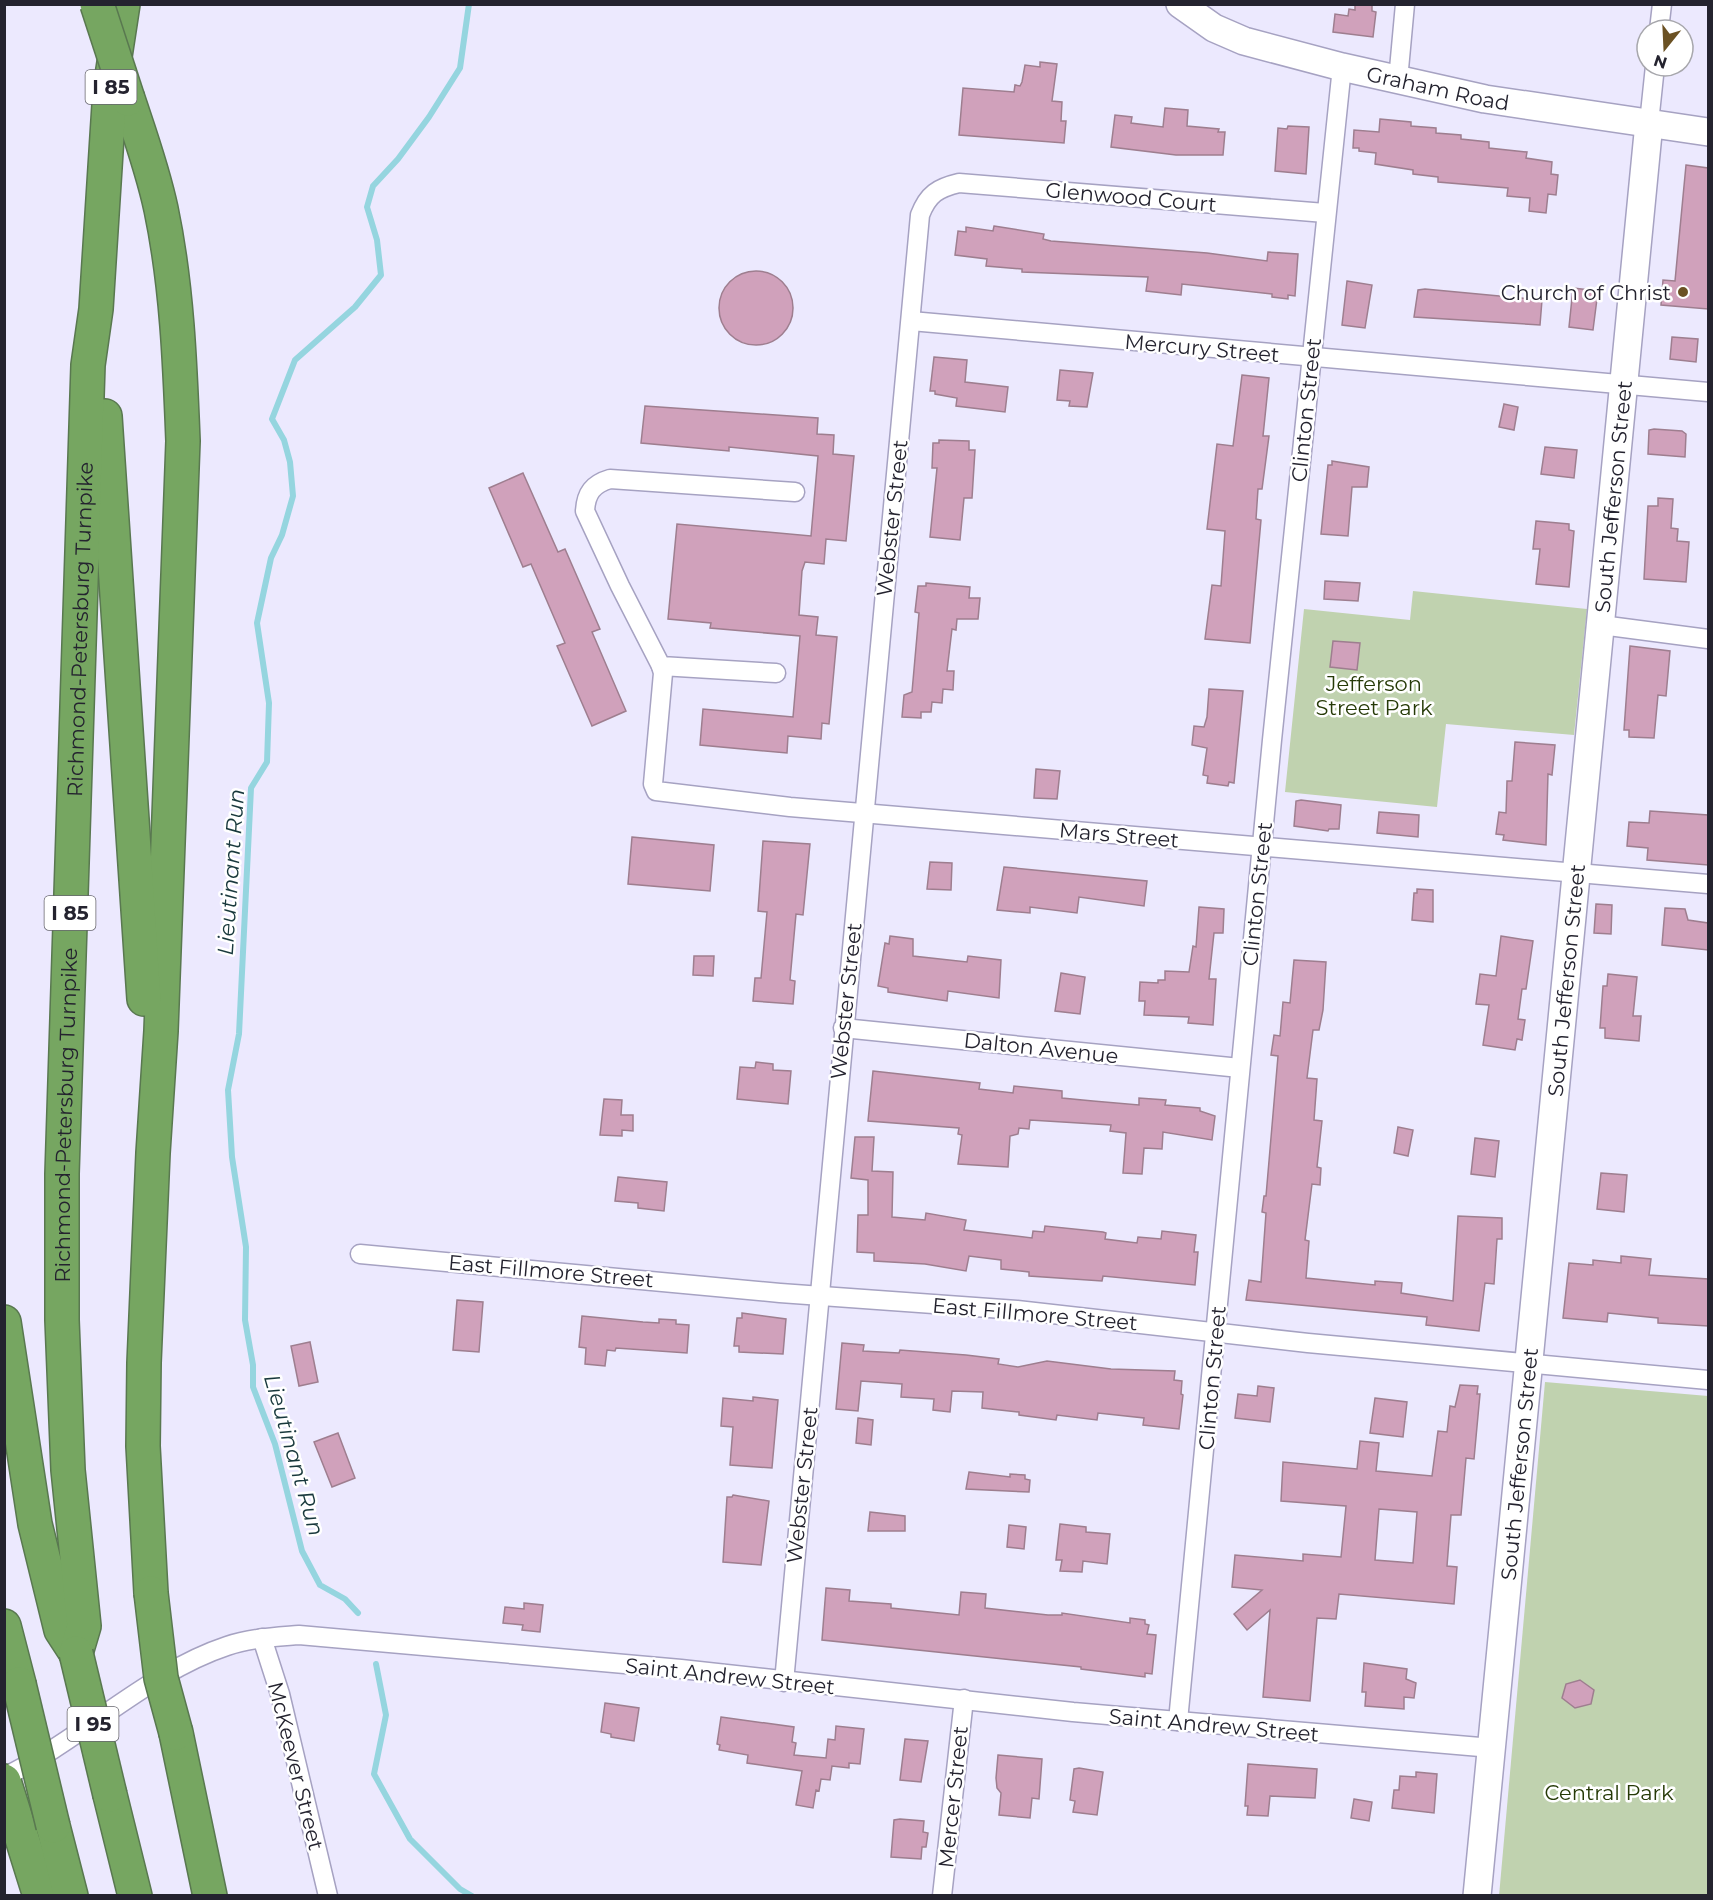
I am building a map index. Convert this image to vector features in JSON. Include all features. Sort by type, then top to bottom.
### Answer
[{"type":"highway","points":[[97,4],[152,171],[165,234],[180,351],[183,441],[143,1446],[150,1593],[161,1678],[192,1801],[210,1896]]},
{"type":"highway","name":"Richmond-Petersburg Turnpike","points":[[123,4],[110,89],[96,309],[88,365],[85,422],[62,1173],[62,1320],[68,1458],[84,1626],[76,1653],[135,1896]]},
{"type":"highway","points":[[105,171],[106,449],[153,1153]]},
{"type":"highway","name":"I 95","points":[[4,1323],[35,1524],[61,1630],[76,1653]]},
{"type":"highway","points":[[4,1626],[71,1896]]},
{"type":"highway","points":[[4,1779],[40,1896]]},
{"type":"highway","points":[[192,1801],[223,1896]]},
{"type":"street","name":"Graham Road","points":[[1180,4],[1214,28],[1244,41],[1342,67],[1485,99],[1708,132]]},
{"type":"street","points":[[1398,80],[1405,4]]},
{"type":"street","name":"Clinton Street","points":[[1178,1721],[1240,1068],[1325,213],[1342,67]]},
{"type":"street","name":"South Jefferson Street","points":[[1477,1896],[1654,78]]},
{"type":"street","name":"Glenwood Court","points":[[938,188],[971,183],[1325,213]]},
{"type":"street","name":"Webster Street","points":[[784,1682],[920,215],[924,204],[938,188]]},
{"type":"street","name":"Mercury Street","points":[[911,321],[1708,392]]},
{"type":"street","points":[[776,673],[662,666],[620,586],[585,511],[586,500],[591,489],[599,482],[610,479],[795,492]]},
{"type":"street","points":[[1601,625],[1708,639]]},
{"type":"street","name":"Mars Street","points":[[662,666],[653,784],[656,790],[864,813],[1708,884]]},
{"type":"street","name":"Dalton Avenue","points":[[843,1028],[1240,1068]]},
{"type":"street","name":"East Fillmore Street","points":[[360,1254],[1017,1310],[1216,1332],[1708,1380]]},
{"type":"street","name":"Saint Andrew Street","points":[[4,1779],[53,1752],[183,1664],[228,1645],[262,1638],[300,1635],[482,1650],[1178,1721],[1492,1748]]},
{"type":"street","name":"McKeever Street","points":[[262,1638],[280,1694],[328,1896]]},
{"type":"street","name":"Mercer Street","points":[[942,1896],[964,1700]]},
{"type":"green space","name":"Jefferson Street Park","points":[[1413,591],[1587,609],[1574,735],[1446,724],[1437,807],[1285,792],[1304,609],[1410,620]]},
{"type":"green space","name":"Central Park","points":[[1545,1382],[1708,1396],[1708,1895],[1499,1896]]},
{"type":"building","points":[[1355,4],[1372,4],[1372,11],[1376,12],[1373,37],[1333,32],[1335,14],[1348,16],[1349,9],[1355,10]]},
{"type":"building","points":[[1040,62],[1057,64],[1052,101],[1062,102],[1061,121],[1066,121],[1064,143],[959,135],[963,88],[1014,92],[1015,85],[1020,86],[1022,82],[1025,65],[1040,67]]},
{"type":"building","points":[[1165,108],[1188,110],[1187,126],[1219,129],[1218,132],[1225,132],[1223,155],[1176,155],[1111,147],[1115,115],[1132,117],[1131,123],[1163,127]]},
{"type":"building","points":[[1380,119],[1411,122],[1411,126],[1436,128],[1436,133],[1461,135],[1461,139],[1489,142],[1489,148],[1527,152],[1526,158],[1552,162],[1551,174],[1558,175],[1556,195],[1548,194],[1546,213],[1529,211],[1530,198],[1507,196],[1508,188],[1438,182],[1438,177],[1413,174],[1413,170],[1375,164],[1376,153],[1353,148],[1354,130],[1379,132]]},
{"type":"building","points":[[1288,126],[1309,127],[1306,174],[1275,171],[1278,128],[1287,129]]},
{"type":"building","points":[[1686,165],[1708,168],[1708,309],[1661,305],[1663,280],[1675,281]]},
{"type":"building","points":[[994,226],[1044,234],[1043,239],[1051,241],[1207,253],[1267,261],[1268,252],[1298,254],[1295,296],[1288,295],[1288,299],[1272,297],[1272,294],[1182,284],[1181,295],[1146,291],[1148,277],[1022,272],[1022,269],[986,266],[987,259],[955,255],[958,231],[966,232],[966,227],[993,231]]},
{"type":"building","points":[[756,271],[770,274],[782,282],[790,294],[793,308],[790,322],[782,334],[770,342],[756,345],[742,342],[730,334],[722,322],[719,308],[722,294],[730,282],[742,274]]},
{"type":"building","points":[[1347,281],[1372,285],[1365,328],[1342,325]]},
{"type":"building","points":[[1573,288],[1598,291],[1593,330],[1569,327]]},
{"type":"building","points":[[1418,290],[1542,300],[1540,325],[1414,317]]},
{"type":"building","points":[[1672,337],[1698,339],[1696,362],[1670,359]]},
{"type":"building","points":[[934,357],[967,360],[965,382],[1008,387],[1005,412],[956,406],[957,398],[930,391]]},
{"type":"building","points":[[1060,370],[1093,373],[1087,407],[1069,406],[1070,401],[1057,400]]},
{"type":"building","points":[[1242,375],[1269,378],[1263,436],[1269,436],[1262,489],[1258,489],[1256,519],[1261,520],[1250,643],[1205,639],[1212,585],[1221,586],[1225,531],[1207,529],[1217,444],[1233,446]]},
{"type":"building","points":[[1504,404],[1518,407],[1514,430],[1499,427]]},
{"type":"building","points":[[645,406],[818,418],[817,434],[834,435],[833,454],[854,456],[846,541],[826,539],[824,564],[805,562],[802,571],[799,615],[818,617],[816,635],[837,637],[829,724],[822,723],[821,739],[788,736],[787,753],[700,745],[703,709],[793,717],[800,636],[710,628],[711,623],[668,619],[677,524],[811,536],[818,456],[729,447],[729,451],[641,443]]},
{"type":"building","points":[[1649,430],[1682,431],[1686,434],[1685,457],[1648,454]]},
{"type":"building","points":[[939,440],[969,441],[969,450],[975,450],[972,498],[964,498],[960,540],[930,537],[937,468],[932,468],[933,443],[939,443]]},
{"type":"building","points":[[1545,447],[1577,450],[1574,478],[1541,474]]},
{"type":"building","points":[[1332,461],[1369,467],[1367,487],[1352,487],[1348,536],[1321,534],[1328,465],[1332,465]]},
{"type":"building","points":[[523,473],[558,552],[565,549],[600,629],[592,632],[626,711],[592,726],[557,646],[565,643],[531,564],[523,567],[489,488]]},
{"type":"building","points":[[1658,498],[1673,499],[1671,528],[1678,529],[1677,541],[1689,542],[1686,582],[1644,579],[1648,506],[1658,506]]},
{"type":"building","points":[[1536,521],[1569,524],[1569,530],[1574,531],[1569,587],[1536,584],[1540,549],[1533,549]]},
{"type":"building","points":[[1325,581],[1360,583],[1358,601],[1324,599]]},
{"type":"building","points":[[926,583],[970,587],[969,598],[980,598],[978,619],[957,619],[956,630],[952,629],[947,671],[954,671],[953,690],[943,689],[942,703],[932,702],[931,712],[921,712],[921,718],[902,717],[904,695],[912,692],[919,613],[915,612],[918,586],[926,586]]},
{"type":"building","points":[[1333,641],[1360,643],[1357,670],[1330,667]]},
{"type":"building","points":[[1630,646],[1670,651],[1666,696],[1658,695],[1654,738],[1629,737],[1629,730],[1624,730]]},
{"type":"building","points":[[1209,689],[1243,691],[1234,783],[1229,782],[1228,786],[1207,783],[1208,776],[1203,775],[1207,748],[1192,745],[1194,726],[1204,727]]},
{"type":"building","points":[[1515,742],[1555,745],[1552,775],[1548,774],[1546,845],[1503,840],[1504,835],[1496,834],[1499,812],[1506,813],[1507,781],[1512,781]]},
{"type":"building","points":[[1036,769],[1060,771],[1057,799],[1034,798]]},
{"type":"building","points":[[1296,801],[1341,805],[1339,829],[1328,831],[1294,826]]},
{"type":"building","points":[[1650,811],[1708,815],[1708,865],[1647,860],[1648,848],[1627,846],[1629,822],[1649,823]]},
{"type":"building","points":[[1379,812],[1419,815],[1418,837],[1377,833]]},
{"type":"building","points":[[632,837],[714,845],[710,891],[628,884]]},
{"type":"building","points":[[763,841],[810,844],[803,915],[796,914],[790,980],[795,981],[793,1004],[753,1001],[755,978],[761,978],[767,912],[758,911]]},
{"type":"building","points":[[930,862],[952,863],[951,890],[927,889]]},
{"type":"building","points":[[1004,867],[1147,881],[1144,906],[1079,897],[1077,913],[1030,907],[1030,913],[997,910]]},
{"type":"building","points":[[1417,889],[1433,890],[1433,922],[1412,920],[1414,893],[1417,893]]},
{"type":"building","points":[[1596,904],[1612,905],[1611,934],[1594,933]]},
{"type":"building","points":[[1199,907],[1224,909],[1223,933],[1214,933],[1209,979],[1216,979],[1213,1025],[1188,1023],[1189,1017],[1144,1015],[1145,1001],[1139,1001],[1140,982],[1158,983],[1158,980],[1165,980],[1165,971],[1189,972],[1193,946],[1196,947]]},
{"type":"building","points":[[1665,908],[1685,909],[1688,920],[1708,923],[1708,950],[1662,945]]},
{"type":"building","points":[[890,936],[913,939],[913,956],[967,962],[968,956],[1001,960],[999,998],[948,991],[947,1001],[888,992],[888,988],[878,986],[885,943],[889,944]]},
{"type":"building","points":[[1501,936],[1533,941],[1526,989],[1522,989],[1518,1019],[1525,1020],[1522,1040],[1517,1039],[1515,1050],[1483,1045],[1489,1005],[1476,1004],[1480,974],[1496,976]]},
{"type":"building","points":[[694,956],[714,956],[713,976],[693,975]]},
{"type":"building","points":[[1294,960],[1326,962],[1323,1010],[1319,1030],[1313,1030],[1307,1078],[1317,1079],[1314,1120],[1322,1121],[1317,1167],[1321,1168],[1320,1185],[1312,1184],[1305,1240],[1309,1241],[1306,1278],[1375,1285],[1375,1281],[1402,1283],[1401,1293],[1453,1301],[1458,1216],[1502,1218],[1502,1239],[1497,1239],[1494,1284],[1485,1283],[1479,1331],[1426,1325],[1427,1317],[1246,1300],[1249,1280],[1261,1282],[1266,1213],[1262,1212],[1264,1196],[1266,1196],[1278,1056],[1271,1055],[1274,1035],[1280,1036],[1283,1002],[1290,1003]]},
{"type":"building","points":[[1061,973],[1085,977],[1080,1014],[1055,1011]]},
{"type":"building","points":[[1608,974],[1637,977],[1633,1016],[1641,1016],[1639,1041],[1605,1038],[1605,1028],[1600,1028],[1603,986],[1607,986]]},
{"type":"building","points":[[756,1062],[773,1064],[773,1070],[791,1071],[788,1104],[737,1099],[740,1067],[755,1068]]},
{"type":"building","points":[[873,1071],[980,1083],[979,1089],[1013,1093],[1014,1086],[1062,1091],[1062,1098],[1139,1105],[1139,1098],[1166,1100],[1165,1105],[1200,1108],[1200,1111],[1215,1116],[1212,1140],[1163,1132],[1162,1149],[1144,1148],[1142,1174],[1123,1173],[1126,1133],[1110,1131],[1111,1125],[1030,1120],[1029,1129],[1019,1128],[1018,1134],[1010,1136],[1008,1167],[958,1164],[962,1135],[958,1134],[959,1128],[868,1121]]},
{"type":"building","points":[[604,1099],[622,1100],[621,1115],[633,1115],[633,1131],[622,1130],[622,1136],[600,1135]]},
{"type":"building","points":[[1398,1127],[1413,1130],[1408,1156],[1394,1153]]},
{"type":"building","points":[[855,1137],[874,1137],[872,1171],[893,1172],[892,1217],[925,1220],[926,1213],[966,1220],[964,1230],[1032,1238],[1033,1231],[1044,1232],[1045,1226],[1103,1232],[1106,1233],[1105,1239],[1137,1243],[1138,1237],[1161,1239],[1162,1231],[1196,1235],[1194,1252],[1198,1252],[1195,1285],[1103,1276],[1102,1281],[1029,1276],[1029,1272],[1001,1269],[1001,1260],[969,1256],[966,1271],[925,1264],[874,1261],[874,1253],[857,1252],[858,1215],[868,1215],[868,1180],[851,1178]]},
{"type":"building","points":[[1475,1138],[1499,1141],[1495,1177],[1471,1174]]},
{"type":"building","points":[[1601,1173],[1627,1175],[1624,1212],[1597,1209]]},
{"type":"building","points":[[618,1177],[667,1182],[664,1211],[638,1208],[638,1203],[615,1201]]},
{"type":"building","points":[[1621,1256],[1651,1259],[1649,1275],[1708,1279],[1708,1326],[1658,1323],[1658,1318],[1608,1313],[1607,1322],[1563,1318],[1569,1263],[1593,1265],[1593,1260],[1621,1263]]},
{"type":"building","points":[[457,1300],[483,1302],[479,1352],[453,1350]]},
{"type":"building","points":[[742,1313],[786,1319],[783,1354],[739,1352],[739,1346],[734,1346],[737,1318],[742,1318]]},
{"type":"building","points":[[582,1316],[659,1323],[659,1319],[676,1320],[676,1324],[689,1325],[687,1353],[616,1348],[615,1351],[607,1350],[605,1366],[585,1364],[586,1348],[579,1347]]},
{"type":"building","points":[[310,1342],[318,1382],[299,1386],[291,1346]]},
{"type":"building","points":[[842,1343],[864,1345],[863,1351],[899,1353],[900,1350],[999,1359],[998,1364],[1018,1367],[1047,1361],[1111,1369],[1175,1371],[1174,1380],[1182,1381],[1181,1394],[1183,1395],[1179,1429],[1143,1425],[1144,1418],[1098,1413],[1097,1420],[1057,1415],[1056,1420],[1019,1415],[1019,1412],[982,1408],[983,1392],[952,1391],[950,1412],[933,1410],[934,1399],[901,1397],[902,1384],[861,1381],[858,1411],[836,1409]]},
{"type":"building","points":[[1460,1385],[1478,1386],[1477,1394],[1480,1394],[1474,1459],[1466,1458],[1461,1515],[1451,1515],[1447,1566],[1457,1567],[1454,1604],[1339,1594],[1336,1619],[1317,1618],[1310,1701],[1263,1697],[1270,1610],[1247,1630],[1234,1614],[1262,1590],[1232,1587],[1235,1555],[1303,1561],[1303,1554],[1341,1557],[1346,1506],[1281,1501],[1283,1462],[1357,1469],[1360,1441],[1379,1443],[1376,1471],[1432,1476],[1438,1431],[1447,1432],[1450,1406],[1455,1407]],"holes":[[[1379,1509],[1417,1512],[1413,1563],[1375,1560]]]},
{"type":"building","points":[[1258,1386],[1274,1388],[1270,1422],[1235,1418],[1238,1394],[1257,1396]]},
{"type":"building","points":[[753,1397],[778,1400],[772,1468],[730,1465],[733,1427],[721,1426],[723,1398],[753,1401]]},
{"type":"building","points":[[1375,1398],[1407,1402],[1403,1437],[1370,1433]]},
{"type":"building","points":[[858,1418],[873,1420],[871,1445],[856,1443]]},
{"type":"building","points":[[338,1433],[355,1478],[332,1487],[314,1442]]},
{"type":"building","points":[[969,1472],[1010,1477],[1010,1474],[1025,1475],[1025,1479],[1030,1480],[1029,1492],[966,1489]]},
{"type":"building","points":[[733,1495],[769,1501],[761,1565],[723,1562],[727,1497]]},
{"type":"building","points":[[870,1512],[905,1516],[905,1531],[868,1531]]},
{"type":"building","points":[[1060,1524],[1086,1527],[1086,1532],[1110,1534],[1107,1564],[1083,1561],[1082,1572],[1060,1571],[1062,1560],[1056,1560]]},
{"type":"building","points":[[1009,1525],[1026,1527],[1024,1549],[1007,1547]]},
{"type":"building","points":[[826,1588],[850,1590],[849,1601],[891,1604],[891,1608],[959,1615],[961,1592],[986,1594],[985,1608],[1048,1615],[1062,1615],[1062,1613],[1130,1623],[1130,1618],[1145,1620],[1145,1624],[1149,1625],[1147,1634],[1156,1635],[1152,1674],[1145,1673],[1145,1677],[1081,1669],[1081,1667],[822,1640]]},
{"type":"building","points":[[524,1603],[543,1605],[540,1632],[522,1630],[523,1625],[503,1623],[505,1607],[524,1609]]},
{"type":"building","points":[[1364,1663],[1407,1669],[1406,1679],[1416,1683],[1414,1698],[1404,1697],[1404,1709],[1365,1706],[1366,1692],[1362,1692]]},
{"type":"building","points":[[1580,1680],[1594,1690],[1591,1704],[1575,1708],[1562,1698],[1566,1684]]},
{"type":"building","points":[[605,1703],[639,1708],[634,1741],[611,1737],[611,1734],[601,1732]]},
{"type":"building","points":[[721,1717],[794,1727],[792,1742],[796,1743],[794,1755],[826,1758],[828,1739],[835,1740],[836,1726],[864,1729],[860,1764],[849,1763],[849,1768],[832,1766],[830,1780],[821,1779],[819,1791],[816,1790],[813,1808],[796,1805],[802,1771],[747,1763],[748,1755],[719,1750],[720,1745],[717,1744]]},
{"type":"building","points":[[905,1739],[928,1741],[921,1782],[900,1780]]},
{"type":"building","points":[[998,1755],[1042,1759],[1039,1799],[1032,1798],[1030,1818],[999,1815],[1001,1793],[997,1788],[996,1778]]},
{"type":"building","points":[[1248,1764],[1317,1769],[1315,1798],[1270,1796],[1268,1816],[1247,1815],[1248,1806],[1245,1806]]},
{"type":"building","points":[[1074,1769],[1103,1772],[1097,1815],[1073,1812],[1075,1801],[1070,1800]]},
{"type":"building","points":[[1416,1772],[1437,1774],[1434,1813],[1392,1808],[1394,1790],[1399,1790],[1400,1776],[1416,1777]]},
{"type":"building","points":[[1354,1799],[1372,1802],[1369,1821],[1351,1818]]},
{"type":"building","points":[[894,1820],[924,1821],[923,1832],[928,1833],[926,1847],[922,1847],[921,1859],[891,1857]]},
{"type":"waterway","name":"Lieutinant Run","points":[[358,1613],[345,1599],[320,1585],[302,1551],[275,1444],[253,1387],[253,1365],[245,1320],[246,1247],[232,1157],[228,1090],[239,1034],[251,788],[267,762],[269,703],[257,623],[271,558],[282,535],[293,496],[290,462],[284,440],[272,419],[295,360],[355,307],[381,275],[377,240],[367,207],[373,186],[398,159],[429,117],[460,68],[469,4]]},
{"type":"waterway","name":"Lieutinant Run","points":[[376,1664],[386,1715],[374,1774],[410,1839],[460,1889],[472,1896]]},
{"type":"place","name":"Church of Christ","points":[[1683,292]]}]
